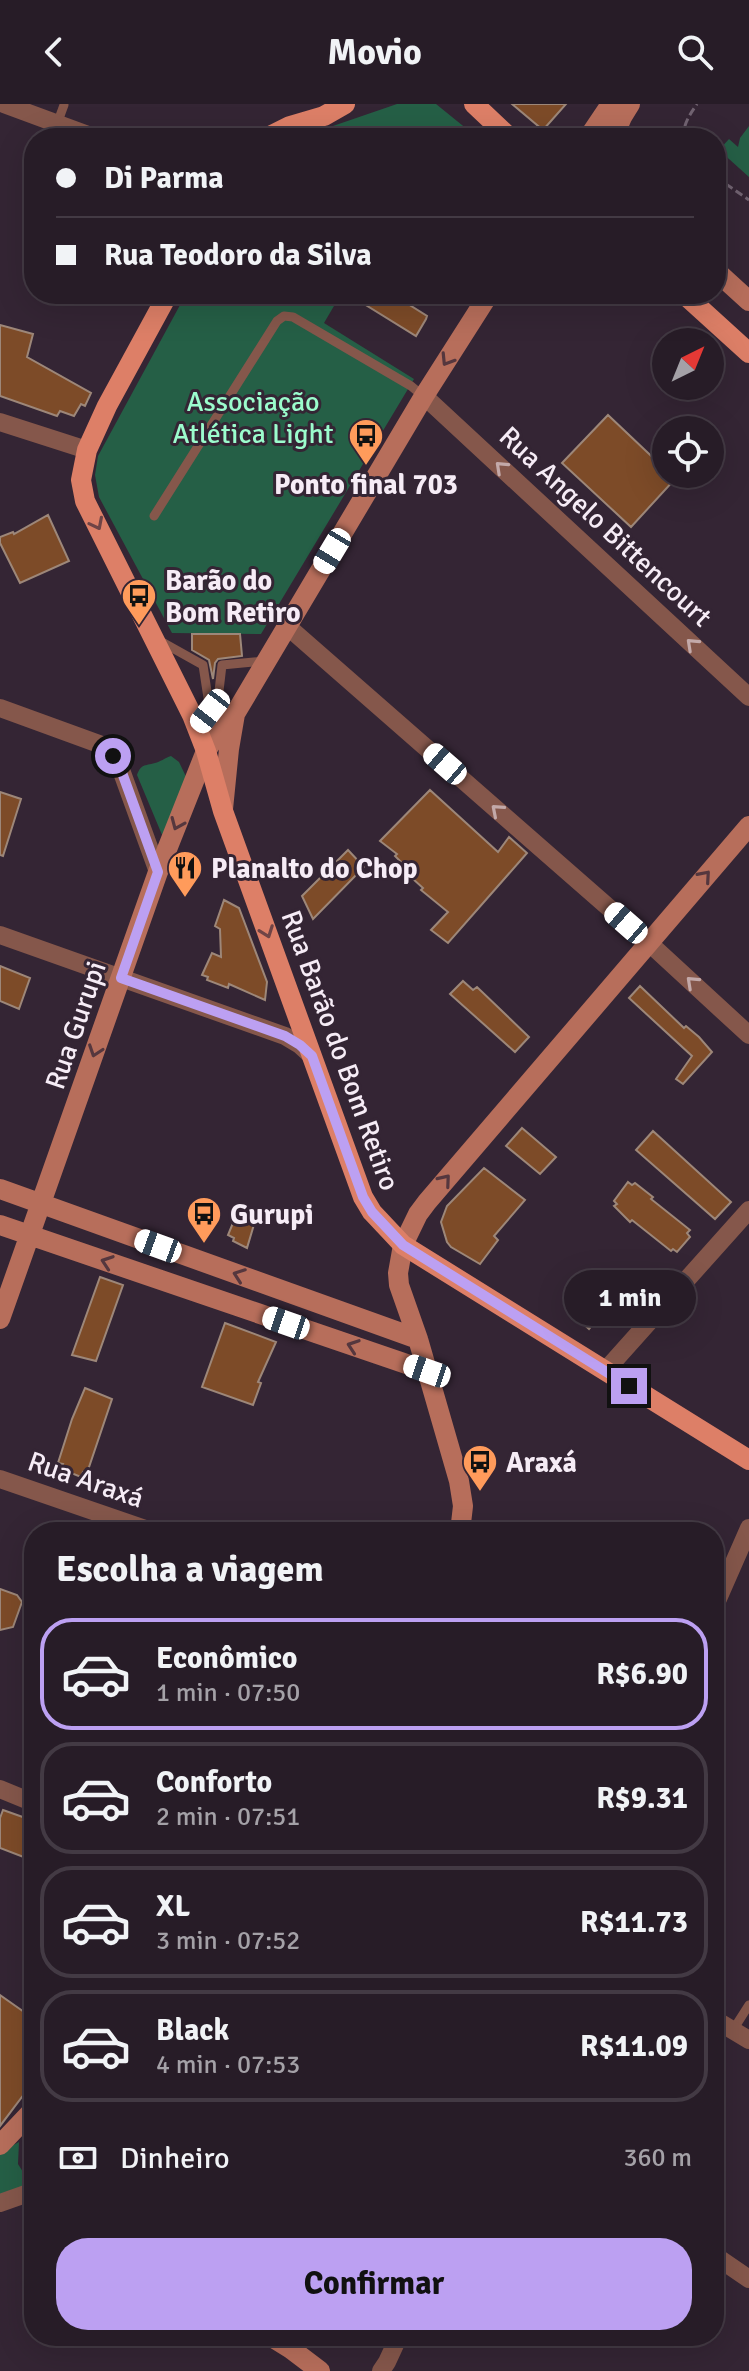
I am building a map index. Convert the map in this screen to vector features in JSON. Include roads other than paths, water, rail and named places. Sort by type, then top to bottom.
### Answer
[{"type":"main road","points":[[324,116],[345,104]]},
{"type":"main road","points":[[286,128],[354,104]]},
{"type":"main road","points":[[474,104],[499,128]]},
{"type":"main road","points":[[595,128],[611,104]]},
{"type":"main road","points":[[617,128],[630,104]]},
{"type":"main road","points":[[726,280],[749,301]]},
{"type":"main road","points":[[163,304],[107,406],[87,450],[81,480],[85,501],[154,637],[206,751]]},
{"type":"main road","name":"Rua Barão do Bom Retiro","points":[[483,304],[424,396],[267,660],[229,721],[206,751],[223,811],[363,1197],[372,1212],[403,1245],[749,1460]]},
{"type":"main road","points":[[695,304],[749,353]]},
{"type":"main road","name":"Rua Barão do Bom Retiro","points":[[223,811],[229,721]]},
{"type":"main road","name":"Rua Gurupi","points":[[0,1319],[158,872],[206,751]]},
{"type":"main road","points":[[461,1522],[463,1506],[459,1481],[399,1285],[403,1245],[427,1202],[749,826]]},
{"type":"main road","points":[[0,1189],[418,1339]]},
{"type":"main road","points":[[0,1225],[427,1371]]},
{"type":"main road","points":[[0,2145],[24,2120]]},
{"type":"main road","points":[[285,2346],[317,2368]]},
{"type":"street","points":[[4,104],[68,128]]},
{"type":"street","name":"Rua Angelo Bittencourt","points":[[424,396],[749,697]]},
{"type":"street","points":[[0,422],[87,450]]},
{"type":"street","points":[[287,626],[648,942],[749,1035]]},
{"type":"street","points":[[0,708],[99,744],[113,756],[120,767],[158,872]]},
{"type":"street","points":[[0,935],[285,1036],[312,1056]]},
{"type":"street","points":[[605,1371],[749,1210]]},
{"type":"street","name":"Rua Araxá","points":[[0,1479],[125,1522]]},
{"type":"street","points":[[724,1585],[749,1528]]},
{"type":"street","points":[[0,1789],[24,1799]]},
{"type":"street","points":[[0,2203],[24,2195]]},
{"type":"street","points":[[724,2262],[749,2279]]},
{"type":"street","points":[[381,2371],[394,2346]]},
{"type":"street","points":[[317,2368],[336,2371]]},
{"type":"lane","points":[[57,124],[64,105]]},
{"type":"lane","points":[[154,516],[277,321],[284,316],[293,317],[424,396]]},
{"type":"lane","points":[[154,637],[203,665],[210,711],[197,727]]},
{"type":"lane","points":[[229,721],[217,708],[222,665],[267,660]]},
{"type":"lane","points":[[741,2035],[749,2005]]},
{"type":"place","name":"Ponto final 703","points":[[366,467]]},
{"type":"place","name":"Barão do Bom Retiro","points":[[139,627]]},
{"type":"place","name":"Planalto do Chop","points":[[185,899]]},
{"type":"place","name":"Gurupi","points":[[204,1245]]},
{"type":"place","name":"Araxá","points":[[480,1493]]},
{"type":"park label","name":"Associação Atlética Light","points":[[253,417]]}]
